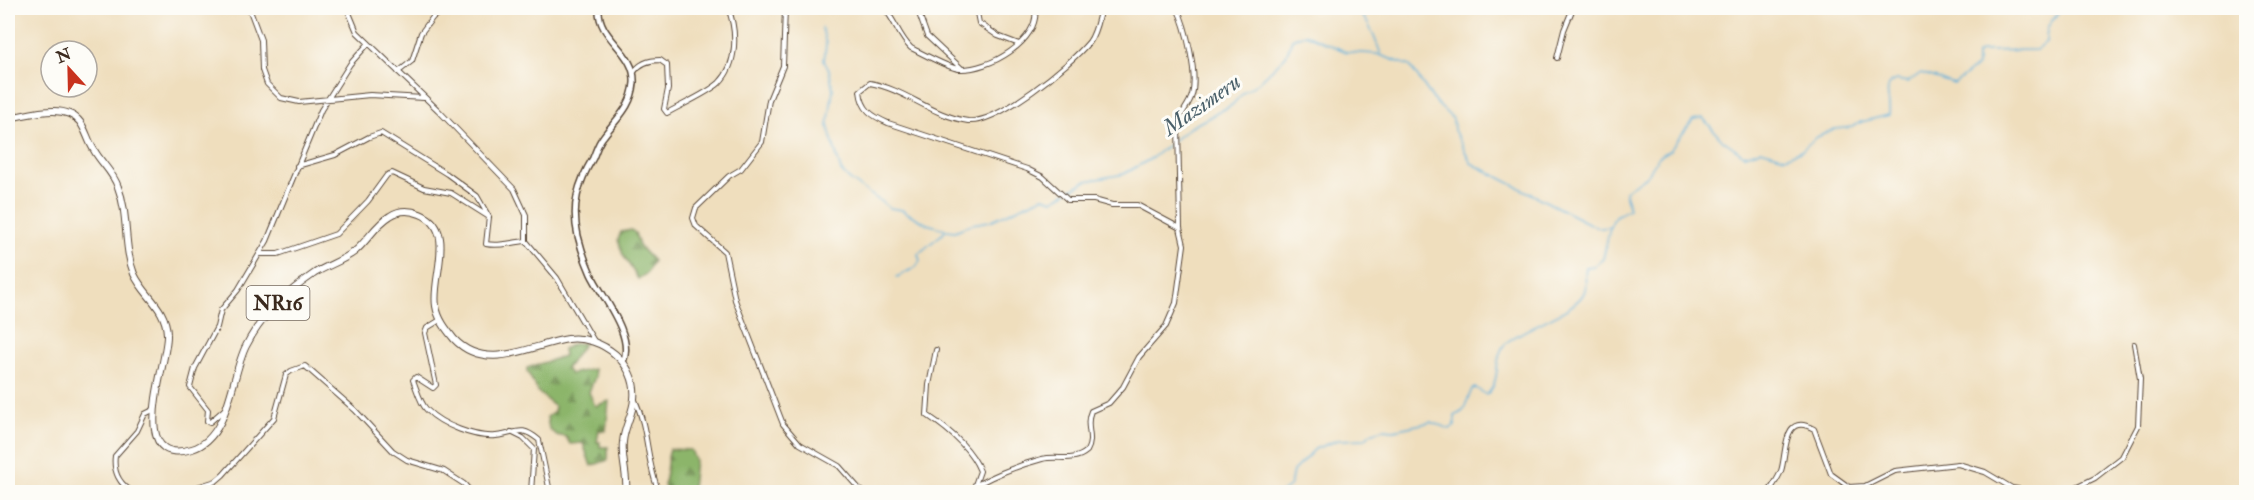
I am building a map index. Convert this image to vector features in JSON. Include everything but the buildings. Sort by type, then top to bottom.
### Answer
[{"type":"main road","points":[[599,8],[602,27],[627,57],[634,72],[633,92],[628,105],[616,124],[600,142],[580,179],[575,201],[578,236],[592,275],[617,318],[626,350],[623,362],[634,399],[623,441],[626,492]]},
{"type":"main road","name":"NR16","points":[[8,118],[50,111],[72,115],[81,123],[96,154],[114,178],[123,202],[128,251],[135,274],[158,306],[166,324],[167,346],[153,410],[156,433],[160,443],[178,451],[194,449],[204,443],[221,421],[245,348],[268,313],[316,273],[353,253],[382,222],[404,210],[418,213],[428,219],[440,236],[441,250],[436,288],[436,307],[440,320]]},
{"type":"main road","points":[[440,320],[459,344],[475,351],[493,355],[519,354],[566,339],[595,342],[623,362]]},
{"type":"street","points":[[249,8],[261,40],[260,65],[267,84],[287,100],[326,100],[370,95],[425,98]]},
{"type":"street","points":[[347,8],[357,32],[368,44],[425,98],[516,192],[526,215],[526,241],[557,279],[595,342]]},
{"type":"street","points":[[398,72],[412,61],[417,41],[433,17],[446,8]]},
{"type":"street","points":[[634,72],[641,65],[656,60],[667,65],[668,89],[664,109],[667,113],[718,83],[733,51],[735,25],[728,8]]},
{"type":"street","points":[[785,8],[783,66],[769,100],[762,142],[741,169],[729,176],[696,208],[693,218],[696,226],[725,252],[738,309],[783,424],[800,444],[839,466],[862,492]]},
{"type":"street","points":[[884,8],[895,20],[905,42],[911,48],[956,69],[1001,59],[1019,44],[1033,25],[1035,8]]},
{"type":"street","points":[[917,8],[927,36],[962,69]]},
{"type":"street","points":[[976,8],[979,23],[998,36],[1019,44]]},
{"type":"street","points":[[1101,8],[1092,37],[1081,50],[1045,81],[1009,106],[981,119],[971,121],[944,115],[892,88],[870,83],[860,91],[861,101],[872,116],[888,123],[1027,169],[1042,177],[1068,200],[1137,206],[1180,228]]},
{"type":"street","points":[[966,492],[975,486],[1040,459],[1074,457],[1087,451],[1091,439],[1087,422],[1091,411],[1109,403],[1123,387],[1139,357],[1163,331],[1175,306],[1184,245],[1180,228],[1178,124],[1181,113],[1191,99],[1194,81],[1185,29],[1177,8]]},
{"type":"street","points":[[1557,58],[1564,30],[1573,8]]},
{"type":"street","points":[[227,408],[208,422],[208,412],[191,390],[190,383],[217,327],[220,310],[238,290],[260,254],[282,208],[296,167],[326,100],[368,44]]},
{"type":"street","points":[[296,167],[335,154],[371,135],[381,133],[399,142],[473,194],[486,207],[489,217],[486,245],[500,246],[508,242],[526,241]]},
{"type":"street","points":[[260,254],[278,254],[336,234],[368,201],[387,175],[392,173],[424,188],[451,193],[489,217]]},
{"type":"street","points":[[440,320],[427,328],[425,333],[436,385],[433,388],[416,377],[413,381],[427,410],[459,429],[496,436],[520,429],[539,440],[550,492]]},
{"type":"street","points":[[2067,492],[2095,478],[2122,457],[2136,430],[2140,417],[2140,387],[2138,358],[2133,344]]},
{"type":"street","points":[[936,350],[929,385],[927,415],[946,428],[978,465],[981,475],[975,486]]},
{"type":"street","points":[[181,492],[216,481],[223,475],[274,418],[286,375],[291,370],[305,366],[355,410],[393,451],[407,460],[444,471],[464,484],[471,492]]},
{"type":"street","points":[[634,399],[645,424],[658,492]]},
{"type":"street","points":[[133,492],[124,487],[117,475],[116,456],[120,448],[137,431],[146,414],[153,410]]},
{"type":"street","points":[[1769,492],[1781,471],[1787,435],[1791,429],[1802,425],[1814,429],[1831,474],[1849,488],[1865,486],[1895,471],[1958,464],[1985,472],[2012,488],[2035,492]]},
{"type":"street","points":[[511,432],[523,438],[534,449],[531,492]]},
{"type":"green space","points":[[631,230],[635,233],[639,246],[653,261],[647,273],[638,279],[623,255],[618,240],[621,232]]},
{"type":"green space","points":[[584,343],[566,369],[570,374],[594,369],[595,377],[589,392],[595,406],[609,401],[606,431],[599,430],[597,442],[600,442],[600,447],[608,447],[608,460],[591,466],[583,443],[570,444],[566,437],[556,435],[549,429],[547,417],[554,412],[555,407],[538,392],[527,371],[527,368],[564,356],[563,349],[573,344]]},
{"type":"green space","points":[[669,449],[691,450],[695,460],[692,489],[696,492],[668,492],[664,486]]},
{"type":"waterway","points":[[1353,8],[1367,22],[1381,54]]},
{"type":"waterway","points":[[1282,492],[1290,486],[1293,471],[1315,449],[1338,440],[1365,439],[1371,433],[1383,429],[1394,430],[1431,422],[1450,429],[1455,425],[1455,416],[1463,411],[1472,389],[1476,388],[1486,395],[1491,390],[1501,349],[1505,344],[1524,331],[1562,312],[1581,298],[1586,287],[1586,267],[1594,266],[1603,259],[1610,227],[1615,216],[1629,209],[1625,191],[1649,174],[1657,158],[1670,150],[1693,120],[1703,118],[1720,138],[1744,155],[1761,150],[1785,157],[1802,150],[1815,138],[1835,129],[1853,127],[1861,122],[1889,115],[1888,87],[1896,80],[1908,82],[1921,73],[1954,84],[1977,66],[1977,54],[1982,51],[2036,50],[2046,42],[2047,28],[2061,8]]},
{"type":"waterway","points":[[822,28],[826,44],[824,61],[829,70],[833,89],[828,126],[841,171],[890,208],[902,210],[927,224],[945,229]]},
{"type":"waterway","name":"Mazimeru","points":[[897,277],[916,267],[920,261],[918,254],[947,230],[955,231],[972,224],[990,221],[1043,197],[1053,200],[1086,181],[1124,174],[1152,158],[1189,128],[1232,105],[1286,56],[1292,39],[1305,34],[1347,52],[1377,54],[1410,66],[1436,103],[1453,119],[1454,130],[1471,163],[1590,224],[1601,228],[1609,227]]}]
